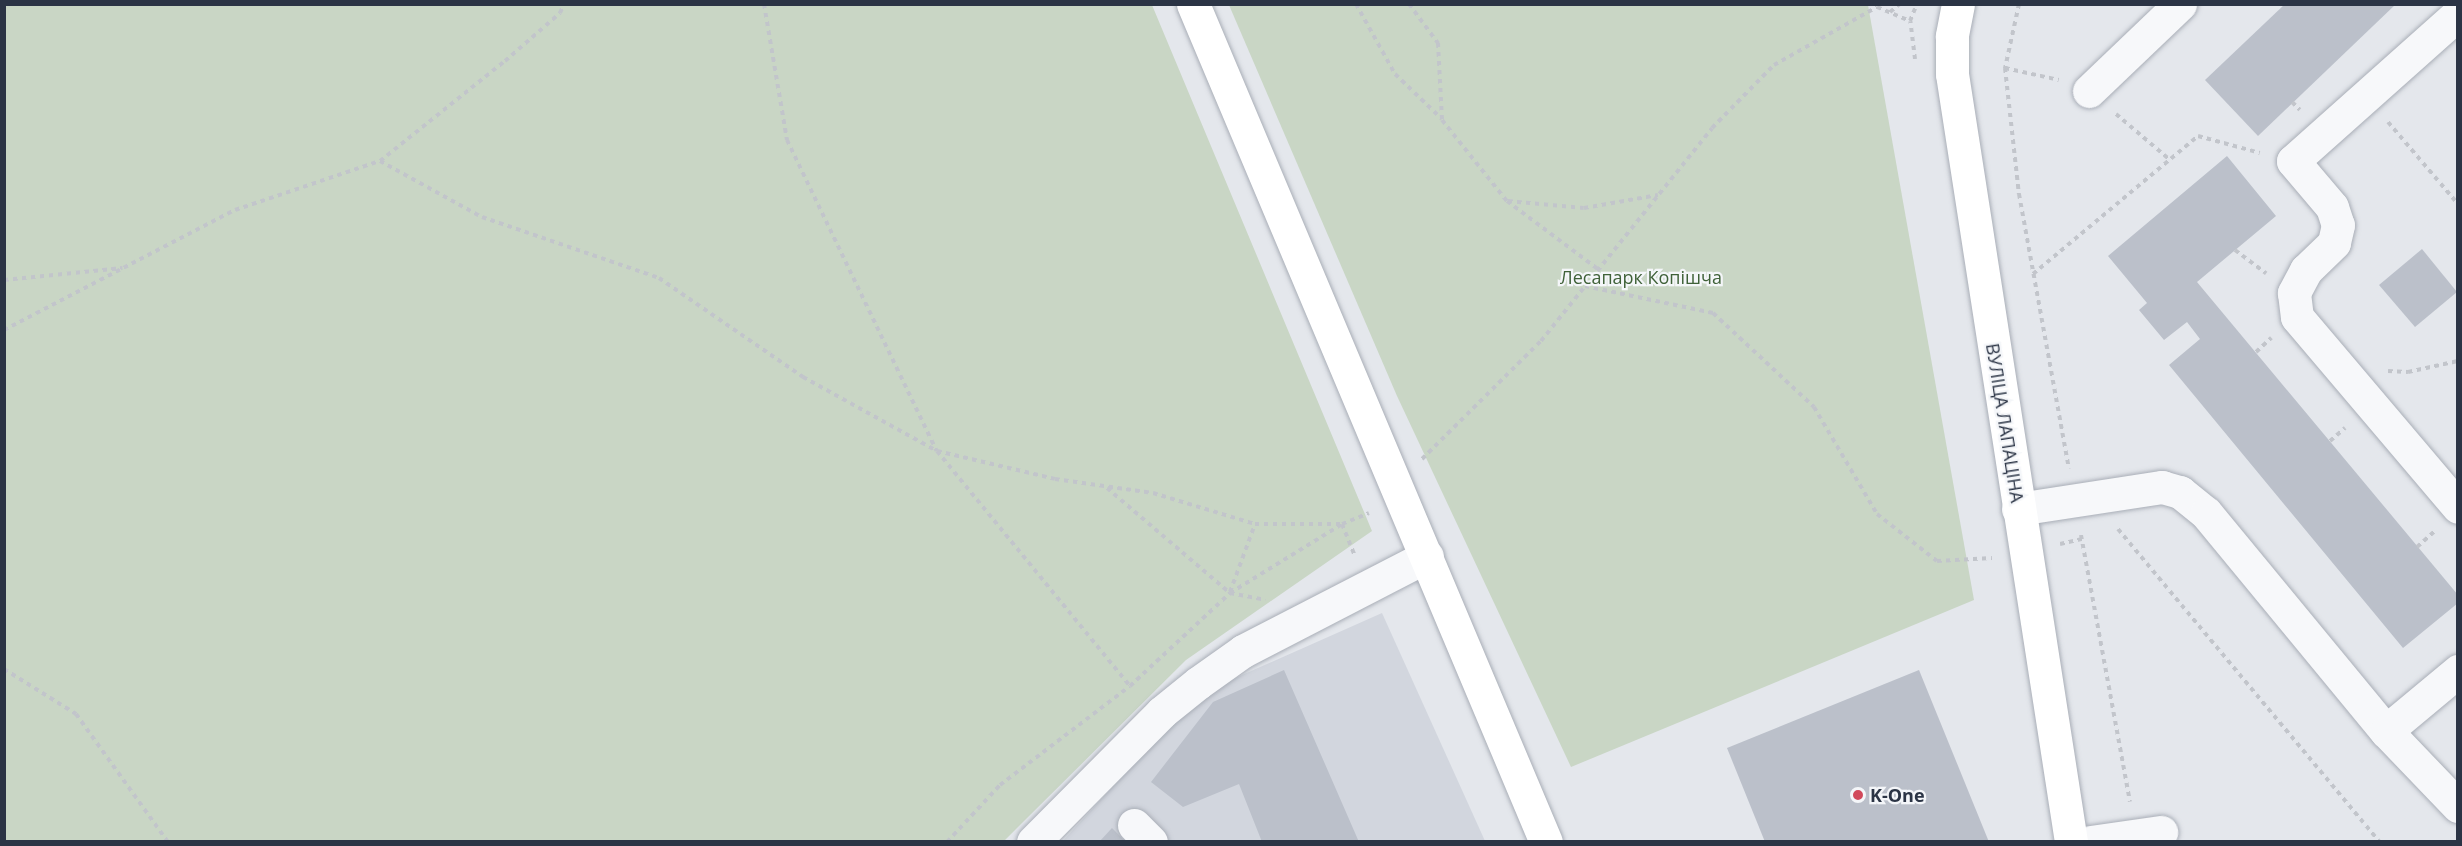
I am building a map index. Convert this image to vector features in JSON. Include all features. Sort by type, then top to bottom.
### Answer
[{"type":"main road","points":[[1193,4],[1546,842]]},
{"type":"main road","name":"ВУЛІЦА ЛАПАЦІНА","points":[[1958,4],[1952,36],[1952,74],[2070,842]]},
{"type":"street","points":[[2089,91],[2180,4]]},
{"type":"street","points":[[2457,14],[2293,161],[2331,207],[2338,225],[2334,243],[2306,270],[2294,293],[2297,317],[2457,507]]},
{"type":"street","points":[[2018,509],[2162,487],[2180,492],[2206,513],[2386,730],[2457,806]]},
{"type":"street","points":[[1033,842],[1162,712],[1198,683],[1244,651],[1426,556]]},
{"type":"street","points":[[2386,730],[2457,671]]},
{"type":"street","points":[[2091,842],[2148,834]]},
{"type":"path","points":[[4,330],[235,210],[380,161],[505,62],[560,13],[564,4]]},
{"type":"path","points":[[764,4],[787,140],[937,451],[1130,686]]},
{"type":"path","points":[[1356,4],[1395,74],[1442,120],[1507,201],[1598,269]]},
{"type":"path","points":[[1409,4],[1438,43],[1442,120]]},
{"type":"path","points":[[1889,12],[1900,4]]},
{"type":"path","points":[[1396,486],[1541,341],[1712,128],[1774,65],[1876,6],[1910,21],[1917,4]]},
{"type":"path","points":[[2019,4],[2005,68],[2033,274],[2071,479]]},
{"type":"path","points":[[2366,96],[2457,204]]},
{"type":"path","points":[[2033,274],[2198,136],[2293,161]]},
{"type":"path","points":[[380,161],[482,217],[659,278],[803,377],[937,451],[1055,479],[1153,493],[1255,524],[1342,525]]},
{"type":"path","points":[[1507,201],[1584,208],[1658,195]]},
{"type":"path","points":[[4,280],[126,268]]},
{"type":"path","points":[[1585,286],[1713,313],[1814,407],[1877,514],[1937,561],[1989,559]]},
{"type":"path","points":[[2339,368],[2408,372],[2457,361]]},
{"type":"path","points":[[1105,487],[1230,593],[1316,612]]},
{"type":"path","points":[[1230,593],[1255,524]]},
{"type":"path","points":[[948,842],[1000,785],[1130,686],[1230,593],[1342,525]]},
{"type":"path","points":[[1342,525],[1368,585]]},
{"type":"path","points":[[2116,526],[2380,842]]},
{"type":"path","points":[[2049,546],[2082,539],[2148,834]]},
{"type":"path","points":[[4,669],[76,714],[168,842]]},
{"type":"shaded area","points":[[1382,613],[1485,841],[1062,842],[1197,695]]},
{"type":"green space","points":[[5,4],[1152,5],[1372,531],[1186,660],[1004,841],[5,841]]},
{"type":"green space","name":"Лесапарк Копішча","points":[[1229,5],[1868,5],[1974,600],[1571,767],[1397,396]]},
{"type":"building","points":[[2285,4],[2396,4],[2258,136],[2205,80]]},
{"type":"building","points":[[2227,156],[2276,216],[2197,282],[2458,595],[2458,603],[2403,648],[2169,365],[2200,339],[2187,322],[2164,340],[2139,310],[2147,303],[2108,256]]},
{"type":"building","points":[[2422,249],[2457,292],[2415,327],[2379,285]]},
{"type":"building","points":[[1284,670],[1359,842],[1262,842],[1239,784],[1183,807],[1151,782],[1213,702]]},
{"type":"building","name":"K-One","points":[[1919,670],[1989,842],[1765,842],[1727,748]]},
{"type":"building","points":[[1112,828],[1126,842],[1099,842]]},
{"type":"place","name":"K-One","points":[[1858,795]]}]
